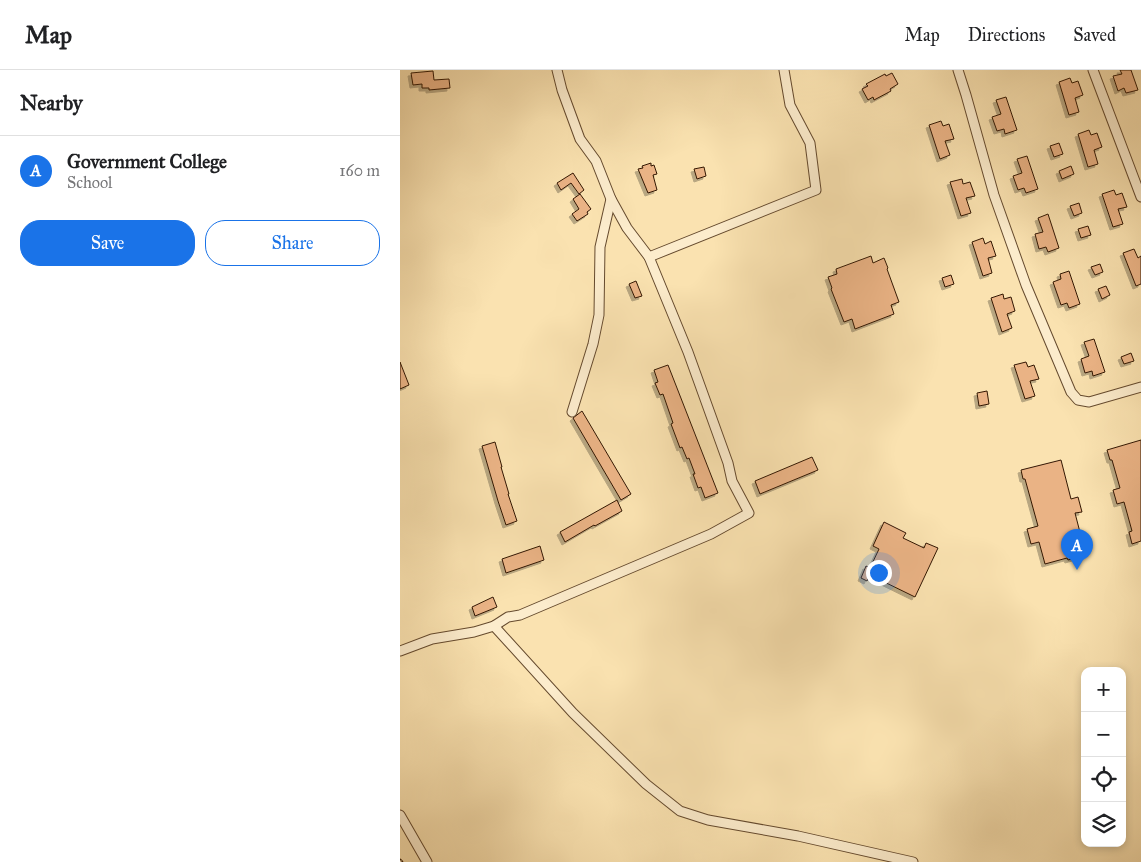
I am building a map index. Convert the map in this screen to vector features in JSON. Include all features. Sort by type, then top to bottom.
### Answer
[{"type":"street","points":[[400,651],[432,639],[474,632],[494,626],[508,618],[520,615],[712,534],[749,513],[732,481],[728,464],[688,352],[649,257],[627,228],[610,198],[596,161],[580,139],[562,90],[557,70]]},
{"type":"street","points":[[649,257],[816,190],[810,143],[790,105],[784,70]]},
{"type":"street","points":[[958,70],[994,195],[1026,285],[1071,392],[1078,400],[1088,402],[1141,387]]},
{"type":"street","points":[[1093,70],[1140,193]]},
{"type":"street","points":[[572,412],[593,344],[599,315],[600,247],[610,198]]},
{"type":"street","points":[[494,626],[573,713],[646,784],[680,811],[708,820],[798,836],[913,862]]},
{"type":"street","points":[[400,815],[427,862]]},
{"type":"building","points":[[1120,70],[1131,70],[1138,90],[1126,93],[1124,88],[1118,91],[1113,76],[1122,74]]},
{"type":"building","points":[[433,71],[434,80],[449,79],[450,88],[429,90],[429,88],[422,88],[422,84],[413,85],[411,73]]},
{"type":"building","points":[[892,73],[898,84],[890,89],[891,91],[874,100],[873,97],[868,100],[862,89],[868,86],[866,84],[885,74],[886,76]]},
{"type":"building","points":[[1070,78],[1072,83],[1078,81],[1083,95],[1075,98],[1079,112],[1069,115],[1059,82]]},
{"type":"building","points":[[1006,97],[1017,130],[1005,134],[1004,129],[997,131],[992,117],[1001,114],[996,100]]},
{"type":"building","points":[[941,121],[943,126],[949,124],[954,139],[945,141],[950,155],[940,159],[929,125]]},
{"type":"building","points":[[1089,130],[1091,135],[1097,133],[1102,147],[1094,150],[1098,164],[1088,167],[1078,134]]},
{"type":"building","points":[[1059,143],[1063,154],[1054,157],[1050,146]]},
{"type":"building","points":[[1027,156],[1038,189],[1026,193],[1024,188],[1018,190],[1013,176],[1022,173],[1017,159]]},
{"type":"building","points":[[651,163],[651,166],[654,165],[657,174],[653,175],[657,190],[648,193],[638,169]]},
{"type":"building","points":[[1071,166],[1074,174],[1062,179],[1059,171]]},
{"type":"building","points":[[704,167],[706,176],[697,179],[694,169]]},
{"type":"building","points":[[573,173],[584,190],[579,194],[571,183],[561,190],[557,183]]},
{"type":"building","points":[[962,179],[963,184],[970,182],[975,196],[966,198],[971,213],[961,216],[950,182]]},
{"type":"building","points":[[1114,190],[1116,195],[1122,193],[1127,207],[1118,209],[1123,224],[1113,227],[1102,194]]},
{"type":"building","points":[[580,194],[591,209],[587,212],[588,214],[577,221],[572,214],[579,209],[573,199]]},
{"type":"building","points":[[1079,203],[1082,213],[1074,216],[1070,206]]},
{"type":"building","points":[[1048,214],[1059,248],[1048,252],[1046,247],[1039,249],[1035,234],[1043,232],[1038,218]]},
{"type":"building","points":[[1088,226],[1091,235],[1081,238],[1078,229]]},
{"type":"building","points":[[983,238],[985,244],[991,241],[996,256],[988,258],[992,273],[983,276],[972,242]]},
{"type":"building","points":[[1134,249],[1138,258],[1141,256],[1141,284],[1136,286],[1123,253]]},
{"type":"building","points":[[871,256],[873,263],[884,258],[899,302],[891,305],[894,314],[855,329],[852,319],[844,322],[828,277],[837,274],[836,269]]},
{"type":"building","points":[[1100,264],[1103,272],[1095,275],[1091,267]]},
{"type":"building","points":[[1069,271],[1080,304],[1069,308],[1067,303],[1061,305],[1053,282],[1061,279],[1060,274]]},
{"type":"building","points":[[951,275],[954,284],[945,287],[942,278]]},
{"type":"building","points":[[636,281],[642,296],[635,298],[629,284]]},
{"type":"building","points":[[1106,286],[1110,295],[1102,299],[1098,289]]},
{"type":"building","points":[[1003,294],[1004,299],[1011,297],[1015,311],[1007,314],[1012,328],[1002,332],[991,298]]},
{"type":"building","points":[[1094,339],[1105,372],[1093,376],[1092,371],[1085,373],[1081,359],[1089,356],[1084,342]]},
{"type":"building","points":[[1131,353],[1134,361],[1124,364],[1121,357]]},
{"type":"building","points":[[400,362],[409,385],[400,389]]},
{"type":"building","points":[[1026,362],[1028,367],[1034,365],[1039,379],[1030,381],[1035,396],[1025,399],[1014,365]]},
{"type":"building","points":[[668,365],[718,493],[705,498],[701,487],[698,488],[689,458],[687,459],[682,447],[680,448],[663,394],[660,395],[655,383],[658,382],[654,370]]},
{"type":"building","points":[[987,391],[989,404],[979,406],[977,393]]},
{"type":"building","points":[[582,411],[631,494],[621,500],[573,418]]},
{"type":"building","points":[[1141,440],[1141,541],[1132,544],[1129,532],[1132,531],[1124,502],[1117,504],[1113,490],[1120,488],[1107,450]]},
{"type":"building","points":[[495,442],[517,521],[506,525],[482,446]]},
{"type":"building","points":[[812,457],[818,470],[760,494],[755,481]]},
{"type":"building","points":[[1061,460],[1071,499],[1078,497],[1082,512],[1075,513],[1083,544],[1086,543],[1089,553],[1075,556],[1075,558],[1068,560],[1067,558],[1045,564],[1039,542],[1031,544],[1027,529],[1038,526],[1021,470]]},
{"type":"building","points":[[617,500],[622,511],[565,542],[560,532]]},
{"type":"building","points":[[884,522],[906,533],[903,538],[924,548],[926,543],[938,548],[915,597],[870,575],[867,581],[861,578],[866,566],[870,568],[879,549],[873,546]]},
{"type":"building","points":[[540,546],[544,560],[506,573],[502,559]]},
{"type":"building","points":[[493,597],[497,607],[475,616],[472,607]]},
{"type":"place","name":"Government College","points":[[1077,570]]}]
